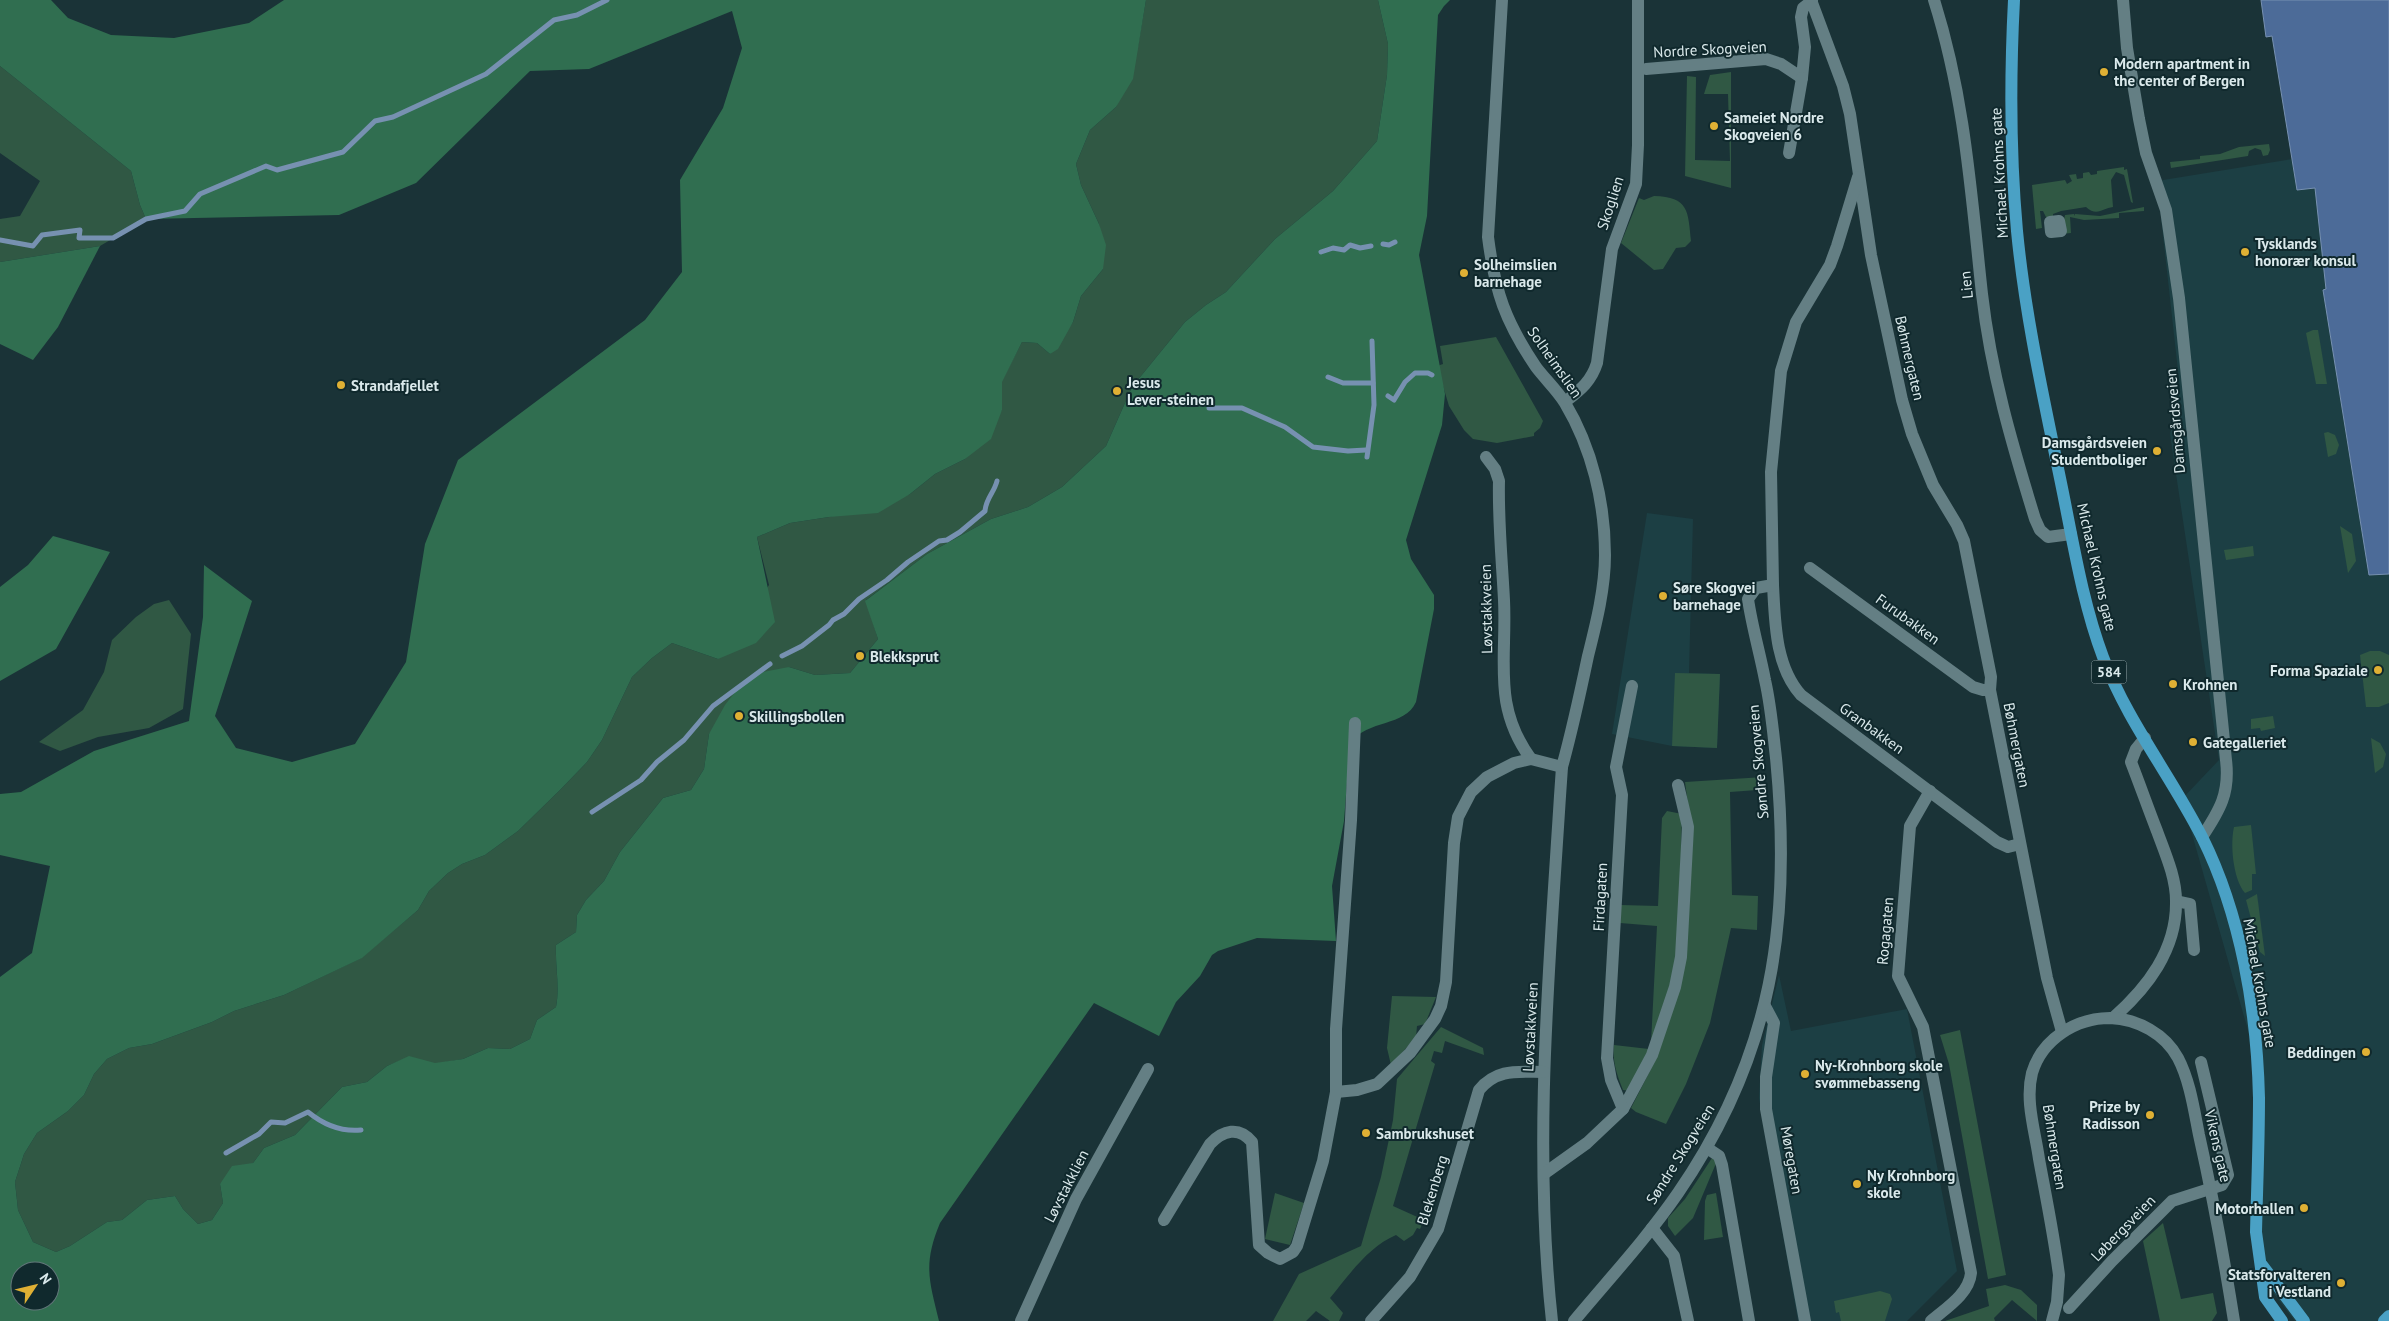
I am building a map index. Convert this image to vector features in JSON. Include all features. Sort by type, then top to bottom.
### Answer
[{"type":"main road","name":"Michael Krohns gate","points":[[2014,0],[2012,129],[2018,233],[2033,340],[2071,534],[2089,615],[2103,658],[2117,692],[2202,837],[2231,913],[2252,1020],[2258,1099],[2256,1232],[2259,1262],[2265,1297],[2282,1321]]},
{"type":"main road","points":[[2259,1262],[2304,1321]]},
{"type":"main road","points":[[2384,1321],[2389,1316]]},
{"type":"street","name":"Solheimslien","points":[[1502,0],[1488,238],[1492,274],[1503,311],[1511,328],[1537,368],[1564,402],[1586,448],[1597,484],[1604,522],[1605,557],[1595,628],[1562,767]]},
{"type":"street","name":"Skoglien","points":[[1564,402],[1587,385],[1593,376],[1597,363],[1612,249],[1636,184],[1638,145],[1638,0]]},
{"type":"street","name":"Lien","points":[[1934,0],[1956,83],[1964,128],[1982,293],[1998,393],[2029,501],[2040,530],[2048,537],[2071,534]]},
{"type":"street","name":"Damsgårdsveien","points":[[2123,0],[2127,48],[2139,120],[2146,153],[2166,210],[2179,298],[2228,774],[2222,802],[2202,837]]},
{"type":"street","points":[[1773,585],[1771,472],[1781,370],[1796,322],[1830,265],[1858,176],[1850,114],[1843,86],[1811,1],[1803,8],[1801,17],[1805,47],[1802,78],[1789,154]]},
{"type":"street","name":"Nordre Skogveien","points":[[1646,69],[1766,59],[1781,64],[1802,78]]},
{"type":"street","name":"Bøhmergaten","points":[[1858,176],[1870,255],[1902,400],[1912,434],[1933,485],[1964,540],[1992,677],[1990,690],[2020,844],[2047,978],[2062,1032],[2045,1047],[2038,1058],[2030,1088],[2031,1111],[2058,1275],[2057,1302],[2052,1321]]},
{"type":"street","name":"Løvstakkveien","points":[[1486,457],[1495,469],[1499,481],[1504,621],[1504,694],[1513,730],[1531,758]]},
{"type":"street","name":"Furubakken","points":[[1810,568],[1973,687],[1990,690]]},
{"type":"street","name":"Granbakken","points":[[1773,585],[1780,655],[1791,684],[1809,701],[1997,842],[2008,847],[2020,844]]},
{"type":"street","name":"Søndre Skogveien","points":[[1574,1321],[1652,1228],[1706,1148],[1737,1089],[1765,1006],[1779,924],[1780,831],[1772,724],[1748,599],[1756,588],[1773,585]]},
{"type":"street","name":"Firdagaten","points":[[1623,1109],[1611,1080],[1607,1058],[1622,795],[1616,767],[1632,686]]},
{"type":"street","points":[[1164,1220],[1210,1144],[1220,1134],[1237,1131],[1246,1134],[1252,1142],[1260,1246],[1268,1253],[1280,1259],[1293,1252],[1297,1246],[1324,1161],[1336,1092],[1336,1028],[1351,820],[1355,722]]},
{"type":"street","points":[[2113,1018],[2138,995],[2164,957],[2170,940],[2176,901],[2168,860],[2131,762],[2136,749],[2145,738]]},
{"type":"street","points":[[1336,1092],[1357,1090],[1377,1084],[1407,1057],[1435,1019],[1442,1006],[1446,982],[1454,843],[1458,817],[1470,792],[1487,776],[1502,768],[1531,758],[1562,767]]},
{"type":"street","name":"Løvstakkveien","points":[[1552,1321],[1545,1258],[1544,1072],[1562,767]]},
{"type":"street","points":[[1545,1174],[1587,1143],[1623,1109],[1652,1055],[1675,987],[1681,957],[1688,827],[1678,784]]},
{"type":"street","name":"Rogagaten","points":[[1930,791],[1910,826],[1898,976],[1923,1027],[1971,1273],[1970,1282],[1965,1291],[1931,1321]]},
{"type":"street","points":[[2176,901],[2190,904],[2194,950]]},
{"type":"street","name":"Møregaten","points":[[1765,1006],[1774,1023],[1766,1077],[1766,1109],[1805,1321]]},
{"type":"street","name":"Vikens gate","points":[[2062,1032],[2089,1021],[2113,1018],[2141,1024],[2158,1034],[2170,1045],[2179,1059],[2190,1093],[2211,1188],[2234,1321]]},
{"type":"street","points":[[2201,1062],[2228,1175],[2222,1185],[2211,1188]]},
{"type":"street","name":"Løvstakklien","points":[[1021,1321],[1076,1199],[1148,1069]]},
{"type":"street","name":"Blekenberg","points":[[1372,1321],[1410,1278],[1438,1229],[1479,1090],[1497,1074],[1544,1072]]},
{"type":"street","points":[[1706,1148],[1719,1156],[1722,1165],[1749,1321]]},
{"type":"street","name":"Løbergsveien","points":[[2069,1308],[2112,1261],[2172,1201],[2211,1188]]},
{"type":"street","points":[[1652,1228],[1674,1256],[1688,1321]]},
{"type":"shaded area","points":[[2292,159],[2297,190],[2315,187],[2326,289],[2323,290],[2369,574],[2389,574],[2389,1321],[2295,1321],[2271,1290],[2259,1258],[2255,1055],[2182,799],[2219,760],[2170,434],[2180,389],[2157,181]]},
{"type":"shaded area","name":"Søre Skogvei barnehage","points":[[1647,513],[1693,519],[1689,673],[1720,674],[1717,748],[1672,746],[1612,734]]},
{"type":"shaded area","name":"Ny Krohnborg skole","points":[[1779,975],[1791,1031],[1907,1009],[1957,1271],[1907,1321],[1798,1321],[1759,1098],[1762,1045]]},
{"type":"green space","points":[[0,0],[51,0],[68,18],[111,35],[174,38],[249,23],[284,0],[1146,0],[1133,79],[1116,107],[1090,130],[1076,164],[1081,185],[1099,224],[1106,245],[1103,269],[1081,296],[1073,322],[1058,349],[1050,354],[1037,343],[1022,342],[1002,382],[1002,410],[991,439],[965,459],[935,474],[910,494],[878,513],[829,517],[790,523],[757,537],[775,622],[756,643],[718,659],[672,643],[652,658],[632,677],[602,740],[587,762],[560,790],[518,831],[485,855],[462,864],[448,873],[429,891],[418,910],[362,958],[284,995],[234,1011],[212,1022],[152,1044],[129,1048],[107,1059],[94,1074],[84,1095],[68,1111],[37,1133],[24,1154],[15,1182],[18,1210],[33,1242],[56,1252],[70,1246],[107,1222],[122,1220],[147,1200],[175,1196],[183,1209],[198,1224],[212,1220],[223,1203],[220,1184],[232,1166],[253,1163],[264,1148],[295,1135],[342,1087],[367,1082],[387,1066],[409,1056],[435,1063],[463,1059],[488,1048],[510,1049],[530,1039],[537,1020],[556,1007],[558,991],[556,945],[576,932],[577,915],[586,900],[604,881],[620,852],[663,798],[691,790],[704,769],[709,734],[725,705],[742,683],[763,672],[789,667],[815,675],[850,673],[878,639],[865,601],[927,554],[991,519],[1028,507],[1062,487],[1106,446],[1132,387],[1185,322],[1226,292],[1275,239],[1333,191],[1377,141],[1387,75],[1388,44],[1378,0],[1450,0],[1438,15],[1427,216],[1419,255],[1445,394],[1442,425],[1406,540],[1411,559],[1434,595],[1434,609],[1416,702],[1411,710],[1395,720],[1366,730],[1350,743],[1344,821],[1332,886],[1336,941],[1257,938],[1218,951],[1212,955],[1200,976],[1176,1002],[1159,1036],[1094,1003],[940,1223],[931,1250],[929,1272],[939,1321],[0,1321],[0,977],[32,953],[50,866],[0,855],[0,794],[21,792],[94,751],[189,721],[203,617],[204,565],[252,601],[215,716],[236,748],[292,762],[355,744],[406,662],[425,544],[458,460],[645,320],[682,272],[680,180],[723,108],[742,48],[732,11],[589,69],[530,71],[416,183],[339,215],[146,219],[140,205],[131,171],[0,66]]},
{"type":"green space","points":[[1146,0],[1378,0],[1388,44],[1387,75],[1377,141],[1333,191],[1275,239],[1226,292],[1185,322],[1132,387],[1106,446],[1062,487],[1028,507],[991,519],[927,554],[866,600],[878,639],[850,673],[815,675],[789,667],[709,734],[704,769],[691,790],[663,798],[620,852],[604,881],[586,900],[577,915],[576,932],[556,945],[558,992],[556,1007],[537,1020],[530,1039],[510,1049],[488,1048],[463,1059],[435,1064],[409,1057],[387,1066],[367,1082],[342,1087],[295,1135],[264,1148],[253,1163],[220,1184],[223,1203],[212,1220],[198,1224],[183,1209],[175,1196],[147,1200],[122,1220],[107,1222],[70,1246],[56,1252],[33,1242],[18,1210],[15,1182],[24,1154],[37,1133],[68,1111],[84,1095],[94,1074],[107,1059],[129,1048],[152,1044],[212,1022],[234,1011],[284,995],[361,958],[418,910],[429,891],[448,873],[462,864],[485,855],[518,831],[560,790],[587,762],[602,740],[632,677],[652,658],[672,643],[718,659],[769,585],[757,537],[790,523],[829,517],[910,494],[935,474],[965,459],[1002,410],[1001,382],[1022,342],[1037,343],[1050,354],[1073,322],[1081,296],[1103,269],[1099,224],[1081,185],[1076,164],[1090,130],[1116,107],[1138,46]]},
{"type":"green space","points":[[0,66],[131,171],[140,205],[146,219],[100,246],[0,262],[0,219],[20,216],[40,181],[0,153]]},
{"type":"green space","points":[[1731,72],[1731,188],[1685,176],[1687,76],[1696,77],[1695,160],[1730,161],[1728,94],[1704,94],[1710,75]]},
{"type":"green space","points":[[2269,144],[2270,150],[2268,155],[2263,156],[2261,150],[2255,148],[2249,151],[2248,156],[2171,168],[2170,162],[2200,159],[2200,156],[2220,154],[2239,147]]},
{"type":"green space","points":[[2124,167],[2124,170],[2127,169],[2133,203],[2131,202],[2124,175],[2116,172],[2111,180],[2113,207],[2097,212],[2086,207],[2061,211],[2053,214],[2053,217],[2046,217],[2043,211],[2040,211],[2042,228],[2036,229],[2032,185],[2065,180],[2067,184],[2072,181],[2069,175],[2076,174],[2077,179],[2083,178],[2083,173],[2089,172],[2091,175],[2097,174],[2097,171]]},
{"type":"green space","points":[[1654,196],[1674,199],[1680,203],[1687,214],[1691,241],[1685,247],[1676,248],[1663,269],[1654,270],[1621,243],[1639,198],[1644,200]]},
{"type":"green space","points":[[2144,207],[2144,211],[2119,213],[2119,218],[2084,220],[2070,217],[2071,233],[2061,234],[2065,215],[2100,216]]},
{"type":"green space","points":[[100,246],[58,327],[33,360],[0,344],[0,262]]},
{"type":"green space","points":[[2318,330],[2327,384],[2316,384],[2306,333]]},
{"type":"green space","points":[[1496,337],[1543,421],[1540,428],[1534,433],[1534,436],[1497,443],[1473,439],[1464,430],[1449,406],[1437,366],[1443,364],[1440,346]]},
{"type":"green space","points":[[2328,432],[2335,435],[2339,445],[2336,454],[2328,457],[2324,433]]},
{"type":"green space","points":[[2340,526],[2352,534],[2356,561],[2348,573]]},
{"type":"green space","points":[[53,536],[110,552],[56,649],[0,681],[0,587],[28,565]]},
{"type":"green space","points":[[2253,546],[2254,556],[2226,560],[2224,550]]},
{"type":"green space","points":[[169,600],[191,634],[183,709],[149,728],[98,737],[60,751],[39,742],[83,710],[104,672],[112,640],[136,617],[154,604]]},
{"type":"green space","points":[[2370,651],[2380,651],[2389,655],[2389,703],[2379,707],[2366,707],[2360,655]]},
{"type":"green space","points":[[1675,673],[1720,674],[1717,748],[1672,746]]},
{"type":"green space","points":[[2273,716],[2275,728],[2261,731],[2260,728],[2251,729],[2251,719]]},
{"type":"green space","points":[[2371,738],[2380,743],[2386,754],[2383,767],[2375,773]]},
{"type":"green space","points":[[1764,777],[1757,790],[1730,792],[1732,895],[1758,896],[1757,930],[1731,928],[1710,1023],[1686,1084],[1666,1124],[1636,1112],[1631,1108],[1650,1071],[1671,1014],[1693,841],[1685,782]]},
{"type":"green space","points":[[1667,811],[1682,814],[1679,937],[1671,990],[1651,1043],[1657,926],[1620,923],[1621,905],[1658,906],[1662,818]]},
{"type":"green space","points":[[2251,825],[2256,874],[2252,874],[2252,890],[2245,893],[2235,870],[2233,834],[2234,827]]},
{"type":"green space","points":[[2257,894],[2265,956],[2260,952],[2246,900]]},
{"type":"green space","points":[[1392,996],[1436,997],[1425,1024],[1417,1026],[1416,1037],[1391,1065],[1387,1048]]},
{"type":"green space","points":[[1441,1027],[1483,1048],[1484,1055],[1445,1041],[1442,1053],[1434,1051],[1431,1061],[1435,1064],[1393,1206],[1424,1220],[1420,1229],[1417,1228],[1413,1235],[1404,1241],[1396,1235],[1386,1240],[1368,1254],[1352,1271],[1330,1298],[1343,1313],[1339,1321],[1330,1321],[1316,1311],[1306,1321],[1273,1321],[1299,1274],[1361,1246],[1381,1177],[1393,1120],[1397,1079]]},
{"type":"green space","points":[[1960,1030],[2006,1275],[1988,1279],[1949,1064],[1940,1035]]},
{"type":"green space","points":[[1614,1045],[1649,1049],[1630,1091],[1623,1090],[1619,1079],[1614,1062]]},
{"type":"green space","points":[[1712,1158],[1717,1161],[1693,1218],[1675,1236],[1668,1226],[1668,1218],[1685,1199]]},
{"type":"green space","points":[[1275,1193],[1304,1203],[1290,1245],[1265,1239]]},
{"type":"green space","points":[[1716,1193],[1723,1237],[1704,1240],[1705,1201],[1707,1195]]},
{"type":"green space","points":[[2163,1223],[2181,1299],[2213,1293],[2217,1313],[2212,1321],[2160,1321],[2143,1241]]},
{"type":"green space","points":[[2005,1285],[2021,1290],[2037,1305],[2037,1321],[2012,1300],[1994,1318],[1995,1321],[1945,1321],[1989,1306],[1986,1289]]},
{"type":"green space","points":[[1880,1291],[1890,1294],[1892,1299],[1885,1321],[1841,1321],[1839,1312],[1836,1313],[1834,1301]]},
{"type":"water","points":[[2261,0],[2389,0],[2389,574],[2369,575],[2323,290],[2326,289],[2315,188],[2297,190],[2272,36],[2266,37]]},
{"type":"waterway","points":[[0,240],[33,246],[42,235],[80,230],[79,238],[113,238],[146,219],[185,211],[200,194],[266,166],[277,170],[343,152],[375,121],[393,117],[486,74],[554,20],[577,15],[607,0]]},
{"type":"waterway","points":[[1383,244],[1389,245],[1395,242]]},
{"type":"waterway","points":[[1321,252],[1333,248],[1344,250],[1350,245],[1360,248],[1371,246]]},
{"type":"waterway","points":[[1367,457],[1374,405],[1372,341]]},
{"type":"waterway","points":[[1388,396],[1394,400],[1405,382],[1415,373],[1428,373],[1432,375]]},
{"type":"waterway","points":[[1328,377],[1343,383],[1373,383]]},
{"type":"waterway","points":[[1209,408],[1242,408],[1285,427],[1313,447],[1348,451],[1366,450]]},
{"type":"waterway","points":[[782,656],[802,646],[908,562],[939,541],[947,540],[960,532],[985,511],[997,481]]},
{"type":"waterway","points":[[592,812],[641,780],[657,762],[684,740],[713,706],[770,664]]},
{"type":"waterway","points":[[226,1153],[259,1134],[271,1122],[285,1123],[308,1112],[320,1121],[333,1127],[361,1130]]},
{"type":"place","name":"Modern apartment in the center of Bergen","points":[[2104,72]]},
{"type":"place","name":"Sameiet Nordre Skogveien 6","points":[[1714,126]]},
{"type":"place","name":"Tysklands honorær konsul","points":[[2245,252]]},
{"type":"place","name":"Solheimslien barnehage","points":[[1464,273]]},
{"type":"place","name":"Strandafjellet","points":[[341,385]]},
{"type":"place","name":"Jesus Lever-steinen","points":[[1117,391]]},
{"type":"place","name":"Damsgårdsveien Studentboliger","points":[[2157,451]]},
{"type":"place","name":"Søre Skogvei barnehage","points":[[1663,596]]},
{"type":"place","name":"Blekksprut","points":[[860,656]]},
{"type":"place","name":"Forma Spaziale","points":[[2378,670]]},
{"type":"place","name":"Krohnen","points":[[2173,684]]},
{"type":"place","name":"Skillingsbollen","points":[[739,716]]},
{"type":"place","name":"Gategalleriet","points":[[2193,742]]},
{"type":"place","name":"Beddingen","points":[[2366,1052]]},
{"type":"place","name":"Ny-Krohnborg skole svømmebasseng","points":[[1805,1074]]},
{"type":"place","name":"Prize by Radisson","points":[[2150,1115]]},
{"type":"place","name":"Sambrukshuset","points":[[1366,1133]]},
{"type":"place","name":"Ny Krohnborg skole","points":[[1857,1184]]},
{"type":"place","name":"Motorhallen","points":[[2304,1208]]},
{"type":"place","name":"Statsforvalteren i Vestland","points":[[2341,1283]]}]
